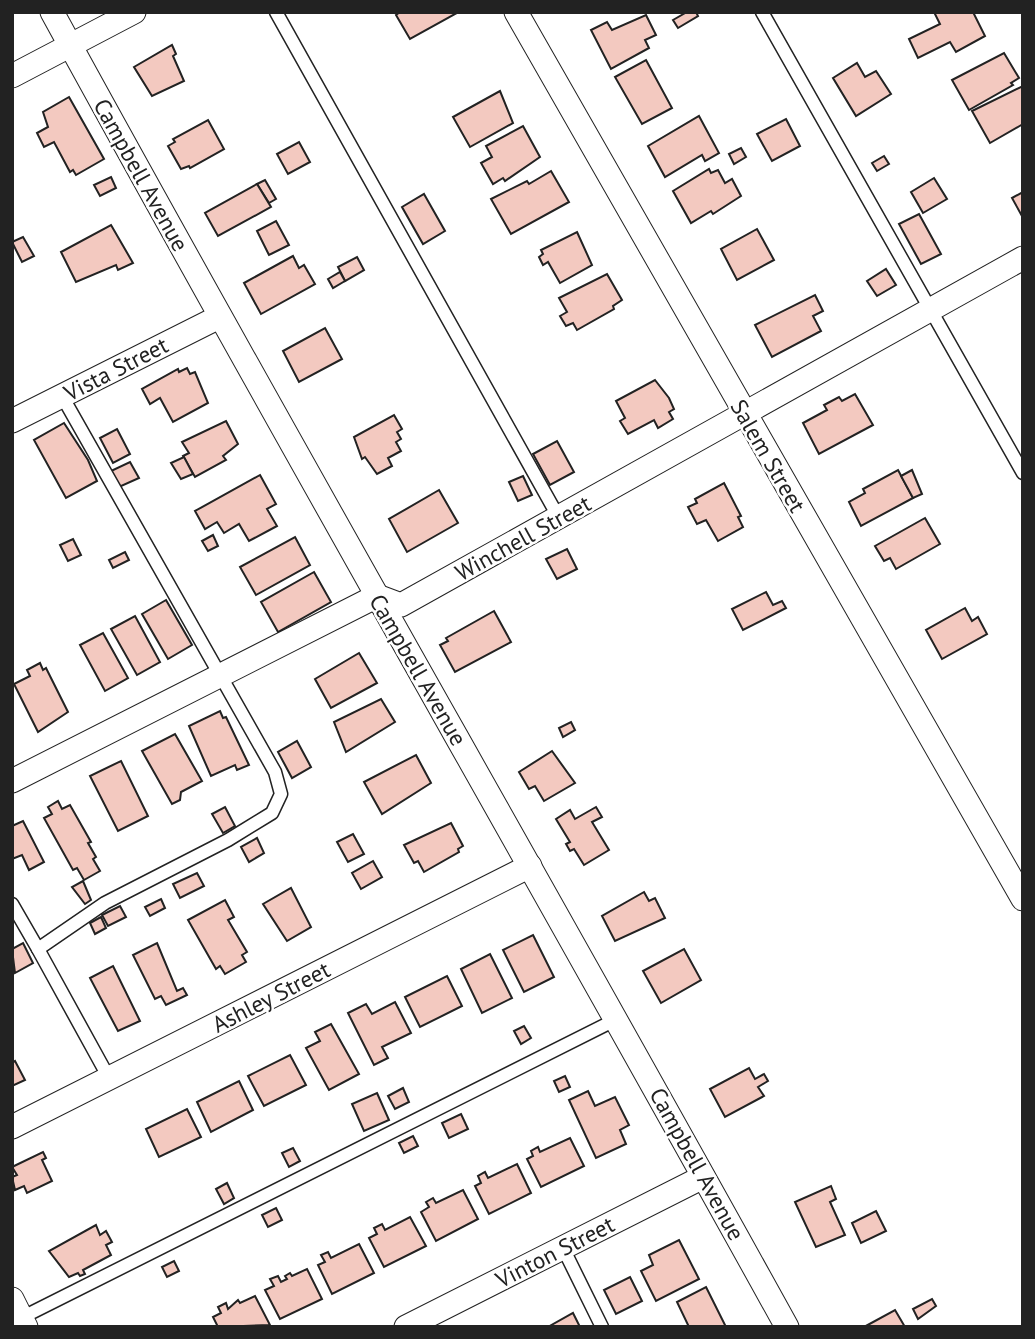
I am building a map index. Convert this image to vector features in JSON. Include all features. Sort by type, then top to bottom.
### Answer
[{"type":"street","name":"Campbell Avenue","points":[[52,12],[219,317],[617,1019],[787,1327]]},
{"type":"street","points":[[12,76],[134,12]]},
{"type":"street","name":"Salem Street","points":[[516,12],[743,414],[1023,899]]},
{"type":"street","name":"Winchell Street","points":[[377,596],[401,606],[1023,258]]},
{"type":"street","name":"Vista Street","points":[[12,421],[219,317]]},
{"type":"street","points":[[12,781],[377,596]]},
{"type":"street","name":"Ashley Street","points":[[12,1127],[530,866]]},
{"type":"street","name":"Vinton Street","points":[[406,1327],[434,1321],[563,1248],[703,1177]]},
{"type":"lane","points":[[276,12],[559,518]]},
{"type":"lane","points":[[762,12],[1023,473]]},
{"type":"lane","points":[[38,949],[105,903],[228,840],[272,813],[281,794],[275,772],[62,396]]},
{"type":"lane","points":[[12,904],[108,1078]]},
{"type":"lane","points":[[18,1317],[617,1019]]},
{"type":"lane","points":[[563,1248],[602,1327]]},
{"type":"building","points":[[400,12],[457,13],[410,39],[396,15]]},
{"type":"building","points":[[687,12],[696,12],[698,16],[678,28],[673,20]]},
{"type":"building","points":[[934,12],[973,12],[985,36],[956,52],[950,42],[918,58],[909,39],[940,24]]},
{"type":"building","points":[[646,15],[656,35],[645,40],[649,48],[611,69],[591,30],[607,22],[612,30]]},
{"type":"building","points":[[172,45],[176,54],[173,56],[184,81],[152,96],[134,67]]},
{"type":"building","points":[[1004,53],[1019,78],[1011,83],[1013,85],[969,110],[952,80]]},
{"type":"building","points":[[646,60],[672,108],[642,124],[615,77]]},
{"type":"building","points":[[857,63],[865,77],[876,71],[891,94],[856,116],[833,78]]},
{"type":"building","points":[[1023,86],[1023,124],[990,143],[972,111]]},
{"type":"building","points":[[500,91],[513,123],[470,147],[453,117]]},
{"type":"building","points":[[69,97],[104,159],[76,175],[73,170],[70,172],[54,142],[44,147],[37,133],[48,127],[43,112]]},
{"type":"building","points":[[699,116],[719,153],[705,161],[702,155],[665,177],[648,146]]},
{"type":"building","points":[[786,119],[800,146],[772,161],[757,134]]},
{"type":"building","points":[[208,120],[224,149],[190,168],[181,169],[168,146],[175,142],[173,139]]},
{"type":"building","points":[[523,126],[540,157],[505,181],[503,178],[493,184],[481,163],[492,157],[486,146]]},
{"type":"building","points":[[299,142],[310,162],[288,174],[277,154]]},
{"type":"building","points":[[741,148],[746,157],[734,164],[729,154]]},
{"type":"building","points":[[884,156],[889,164],[877,171],[872,163]]},
{"type":"building","points":[[709,169],[711,173],[718,170],[725,183],[732,179],[741,196],[713,214],[711,211],[691,223],[673,191]]},
{"type":"building","points":[[551,171],[569,202],[511,234],[491,199],[527,181],[529,184]]},
{"type":"building","points":[[111,177],[116,188],[100,196],[94,185]]},
{"type":"building","points":[[934,178],[947,199],[923,213],[911,192]]},
{"type":"building","points":[[265,180],[276,199],[269,203],[257,184]]},
{"type":"building","points":[[257,184],[271,207],[218,236],[205,213]]},
{"type":"building","points":[[1023,192],[1023,215],[1022,216],[1012,198]]},
{"type":"building","points":[[424,194],[445,231],[423,244],[402,207]]},
{"type":"building","points":[[919,214],[941,254],[921,264],[899,224]]},
{"type":"building","points":[[276,221],[289,245],[269,255],[257,231]]},
{"type":"building","points":[[111,225],[133,263],[118,270],[116,265],[76,282],[61,252]]},
{"type":"building","points":[[757,229],[774,260],[737,280],[721,249]]},
{"type":"building","points":[[577,232],[592,265],[560,283],[548,262],[543,265],[539,257],[543,254],[541,250]]},
{"type":"building","points":[[23,237],[34,256],[22,262],[12,242]]},
{"type":"building","points":[[293,256],[299,268],[304,265],[315,284],[261,314],[244,283]]},
{"type":"building","points":[[357,257],[364,270],[345,281],[338,267]]},
{"type":"building","points":[[886,269],[896,285],[877,296],[867,281]]},
{"type":"building","points":[[340,272],[345,281],[333,288],[328,279]]},
{"type":"building","points":[[607,274],[622,300],[613,306],[614,309],[577,330],[573,323],[566,326],[560,316],[567,312],[559,298]]},
{"type":"building","points":[[815,295],[823,311],[813,316],[821,331],[772,357],[755,325]]},
{"type":"building","points":[[325,328],[342,359],[299,382],[283,351]]},
{"type":"building","points":[[187,368],[190,374],[195,372],[208,403],[173,422],[160,398],[150,404],[142,389],[178,369],[179,372]]},
{"type":"building","points":[[655,380],[669,398],[674,409],[669,412],[673,419],[658,428],[654,420],[628,434],[620,421],[625,418],[616,401]]},
{"type":"building","points":[[855,394],[873,425],[819,454],[803,423],[827,410],[824,405],[839,397],[842,401]]},
{"type":"building","points":[[394,415],[402,429],[397,432],[401,439],[396,442],[401,451],[388,458],[392,466],[377,474],[365,457],[362,459],[354,437]]},
{"type":"building","points":[[226,421],[238,444],[223,456],[226,460],[195,477],[183,456],[189,453],[182,442]]},
{"type":"building","points":[[64,423],[88,460],[97,481],[66,498],[34,440]]},
{"type":"building","points":[[117,429],[130,454],[113,463],[100,438]]},
{"type":"building","points":[[557,441],[574,472],[550,485],[533,454]]},
{"type":"building","points":[[184,457],[193,474],[181,479],[171,463]]},
{"type":"building","points":[[130,462],[139,478],[119,487],[111,471]]},
{"type":"building","points":[[898,470],[913,498],[861,526],[849,502],[865,493],[863,489]]},
{"type":"building","points":[[912,470],[922,494],[913,498],[901,476]]},
{"type":"building","points":[[260,475],[276,504],[267,509],[277,526],[249,541],[239,524],[224,533],[217,522],[205,529],[195,511]]},
{"type":"building","points":[[523,476],[532,495],[518,501],[509,482]]},
{"type":"building","points":[[724,483],[741,516],[738,517],[743,527],[718,541],[706,520],[697,524],[688,507],[697,503],[695,499]]},
{"type":"building","points":[[439,490],[458,523],[407,552],[389,519]]},
{"type":"building","points":[[925,518],[940,544],[896,569],[890,558],[884,561],[875,546]]},
{"type":"building","points":[[213,535],[218,546],[208,551],[202,541]]},
{"type":"building","points":[[295,537],[310,565],[256,595],[240,567]]},
{"type":"building","points":[[73,539],[81,555],[68,561],[60,545]]},
{"type":"building","points":[[567,549],[577,569],[557,579],[546,559]]},
{"type":"building","points":[[125,552],[129,560],[113,568],[109,560]]},
{"type":"building","points":[[314,572],[331,602],[278,632],[261,602]]},
{"type":"building","points":[[766,592],[773,605],[782,601],[786,608],[743,630],[732,609]]},
{"type":"building","points":[[166,600],[192,645],[168,659],[142,614]]},
{"type":"building","points":[[965,608],[972,621],[978,617],[987,634],[942,659],[926,630]]},
{"type":"building","points":[[494,611],[511,642],[455,672],[440,645],[448,641],[446,638]]},
{"type":"building","points":[[135,616],[160,662],[137,675],[111,629]]},
{"type":"building","points":[[103,633],[128,678],[105,691],[80,645]]},
{"type":"building","points":[[359,653],[377,683],[331,708],[315,679]]},
{"type":"building","points":[[40,663],[43,670],[46,668],[68,712],[38,732],[14,684],[30,676],[27,670]]},
{"type":"building","points":[[381,699],[395,722],[346,752],[334,722]]},
{"type":"building","points":[[220,711],[223,718],[226,717],[249,765],[237,770],[235,765],[211,776],[189,726]]},
{"type":"building","points":[[571,722],[575,730],[563,737],[559,728]]},
{"type":"building","points":[[175,734],[202,781],[181,792],[180,800],[172,804],[142,751]]},
{"type":"building","points":[[297,741],[311,767],[292,778],[278,752]]},
{"type":"building","points":[[552,751],[575,783],[544,801],[535,786],[529,789],[519,772]]},
{"type":"building","points":[[416,755],[431,783],[382,814],[364,782]]},
{"type":"building","points":[[121,761],[148,816],[118,831],[90,776]]},
{"type":"building","points":[[58,801],[62,809],[70,805],[91,842],[88,843],[96,857],[93,859],[100,871],[84,880],[77,868],[73,870],[44,818],[52,814],[48,807]]},
{"type":"building","points":[[225,807],[235,826],[223,833],[212,814]]},
{"type":"building","points":[[596,807],[602,817],[592,822],[609,850],[584,865],[574,849],[570,851],[566,844],[570,842],[556,819],[570,810],[575,819]]},
{"type":"building","points":[[23,821],[44,862],[29,870],[22,855],[12,859],[12,826]]},
{"type":"building","points":[[451,823],[463,846],[458,849],[459,852],[424,872],[418,861],[414,863],[404,845]]},
{"type":"building","points":[[353,834],[364,854],[348,862],[337,842]]},
{"type":"building","points":[[257,838],[264,853],[249,862],[241,847]]},
{"type":"building","points":[[373,861],[382,877],[361,889],[352,873]]},
{"type":"building","points":[[197,873],[204,886],[180,898],[173,884]]},
{"type":"building","points":[[83,881],[91,900],[85,904],[72,887]]},
{"type":"building","points":[[291,888],[311,927],[287,941],[263,904]]},
{"type":"building","points":[[644,892],[649,901],[655,898],[665,918],[615,941],[602,916]]},
{"type":"building","points":[[161,899],[165,908],[150,916],[145,907]]},
{"type":"building","points":[[225,900],[234,917],[228,920],[247,952],[242,955],[246,962],[225,974],[220,966],[216,969],[188,920]]},
{"type":"building","points":[[120,906],[126,917],[108,926],[102,915]]},
{"type":"building","points":[[101,917],[106,928],[95,934],[90,923]]},
{"type":"building","points":[[533,935],[554,977],[524,992],[503,950]]},
{"type":"building","points":[[23,943],[33,963],[15,973],[12,949]]},
{"type":"building","points":[[157,943],[177,991],[183,988],[187,995],[166,1005],[161,996],[155,999],[133,955]]},
{"type":"building","points":[[684,949],[701,980],[661,1003],[643,971]]},
{"type":"building","points":[[490,954],[512,998],[482,1013],[461,969]]},
{"type":"building","points":[[113,966],[140,1021],[118,1031],[90,978]]},
{"type":"building","points":[[447,976],[462,1006],[420,1027],[405,997]]},
{"type":"building","points":[[395,1002],[411,1033],[382,1047],[388,1058],[374,1065],[348,1013],[366,1004],[372,1014]]},
{"type":"building","points":[[331,1024],[359,1074],[329,1090],[306,1048],[320,1041],[315,1032]]},
{"type":"building","points":[[524,1026],[531,1038],[521,1044],[514,1031]]},
{"type":"building","points":[[290,1055],[306,1085],[264,1106],[248,1076]]},
{"type":"building","points":[[15,1061],[25,1080],[12,1086],[12,1063]]},
{"type":"building","points":[[749,1068],[755,1079],[764,1074],[768,1081],[758,1087],[764,1096],[725,1117],[710,1089]]},
{"type":"building","points":[[565,1076],[570,1087],[559,1092],[554,1081]]},
{"type":"building","points":[[239,1081],[253,1110],[211,1132],[197,1102]]},
{"type":"building","points":[[403,1088],[409,1102],[395,1109],[388,1096]]},
{"type":"building","points":[[588,1091],[595,1106],[615,1097],[629,1125],[620,1130],[626,1144],[596,1158],[569,1100]]},
{"type":"building","points":[[377,1093],[389,1120],[364,1131],[352,1104]]},
{"type":"building","points":[[187,1109],[201,1137],[159,1157],[146,1129]]},
{"type":"building","points":[[461,1114],[468,1129],[449,1138],[442,1123]]},
{"type":"building","points":[[413,1136],[418,1146],[404,1153],[399,1143]]},
{"type":"building","points":[[570,1138],[584,1166],[541,1187],[527,1159],[533,1156],[531,1151],[538,1147],[540,1152]]},
{"type":"building","points":[[293,1148],[300,1161],[289,1167],[282,1153]]},
{"type":"building","points":[[43,1152],[46,1158],[42,1160],[52,1181],[27,1193],[24,1186],[15,1190],[12,1177],[17,1175],[12,1167]]},
{"type":"building","points":[[517,1164],[531,1193],[489,1214],[475,1186],[481,1183],[478,1176],[485,1172],[488,1178]]},
{"type":"building","points":[[227,1183],[234,1198],[224,1204],[216,1189]]},
{"type":"building","points":[[831,1186],[836,1199],[830,1202],[845,1235],[816,1247],[795,1202]]},
{"type":"building","points":[[463,1190],[478,1219],[436,1241],[421,1212],[429,1207],[426,1202],[433,1198],[436,1203]]},
{"type":"building","points":[[276,1208],[282,1220],[268,1227],[262,1215]]},
{"type":"building","points":[[876,1211],[886,1231],[861,1243],[852,1223]]},
{"type":"building","points":[[410,1217],[426,1246],[384,1267],[369,1238],[377,1234],[374,1228],[382,1224],[385,1230]]},
{"type":"building","points":[[96,1225],[100,1235],[106,1231],[112,1242],[106,1245],[111,1255],[83,1270],[85,1274],[80,1276],[78,1273],[69,1277],[49,1251]]},
{"type":"building","points":[[679,1240],[699,1279],[656,1301],[641,1271],[653,1265],[649,1255]]},
{"type":"building","points":[[359,1244],[374,1273],[332,1294],[318,1265],[325,1262],[321,1255],[328,1252],[331,1258]]},
{"type":"building","points":[[174,1261],[179,1271],[167,1277],[162,1267]]},
{"type":"building","points":[[307,1269],[322,1299],[280,1319],[265,1290],[274,1286],[270,1279],[278,1276],[281,1282],[287,1279],[285,1276],[290,1273],[292,1276]]},
{"type":"building","points":[[630,1277],[642,1301],[616,1314],[604,1290]]},
{"type":"building","points":[[706,1287],[726,1327],[689,1327],[677,1302]]},
{"type":"building","points":[[255,1296],[270,1325],[218,1327],[213,1317],[221,1313],[218,1307],[226,1303],[228,1309],[238,1300],[240,1303]]},
{"type":"building","points":[[932,1299],[936,1306],[918,1319],[913,1309]]},
{"type":"building","points":[[895,1310],[905,1327],[864,1327]]},
{"type":"building","points":[[573,1313],[580,1327],[548,1327]]}]
